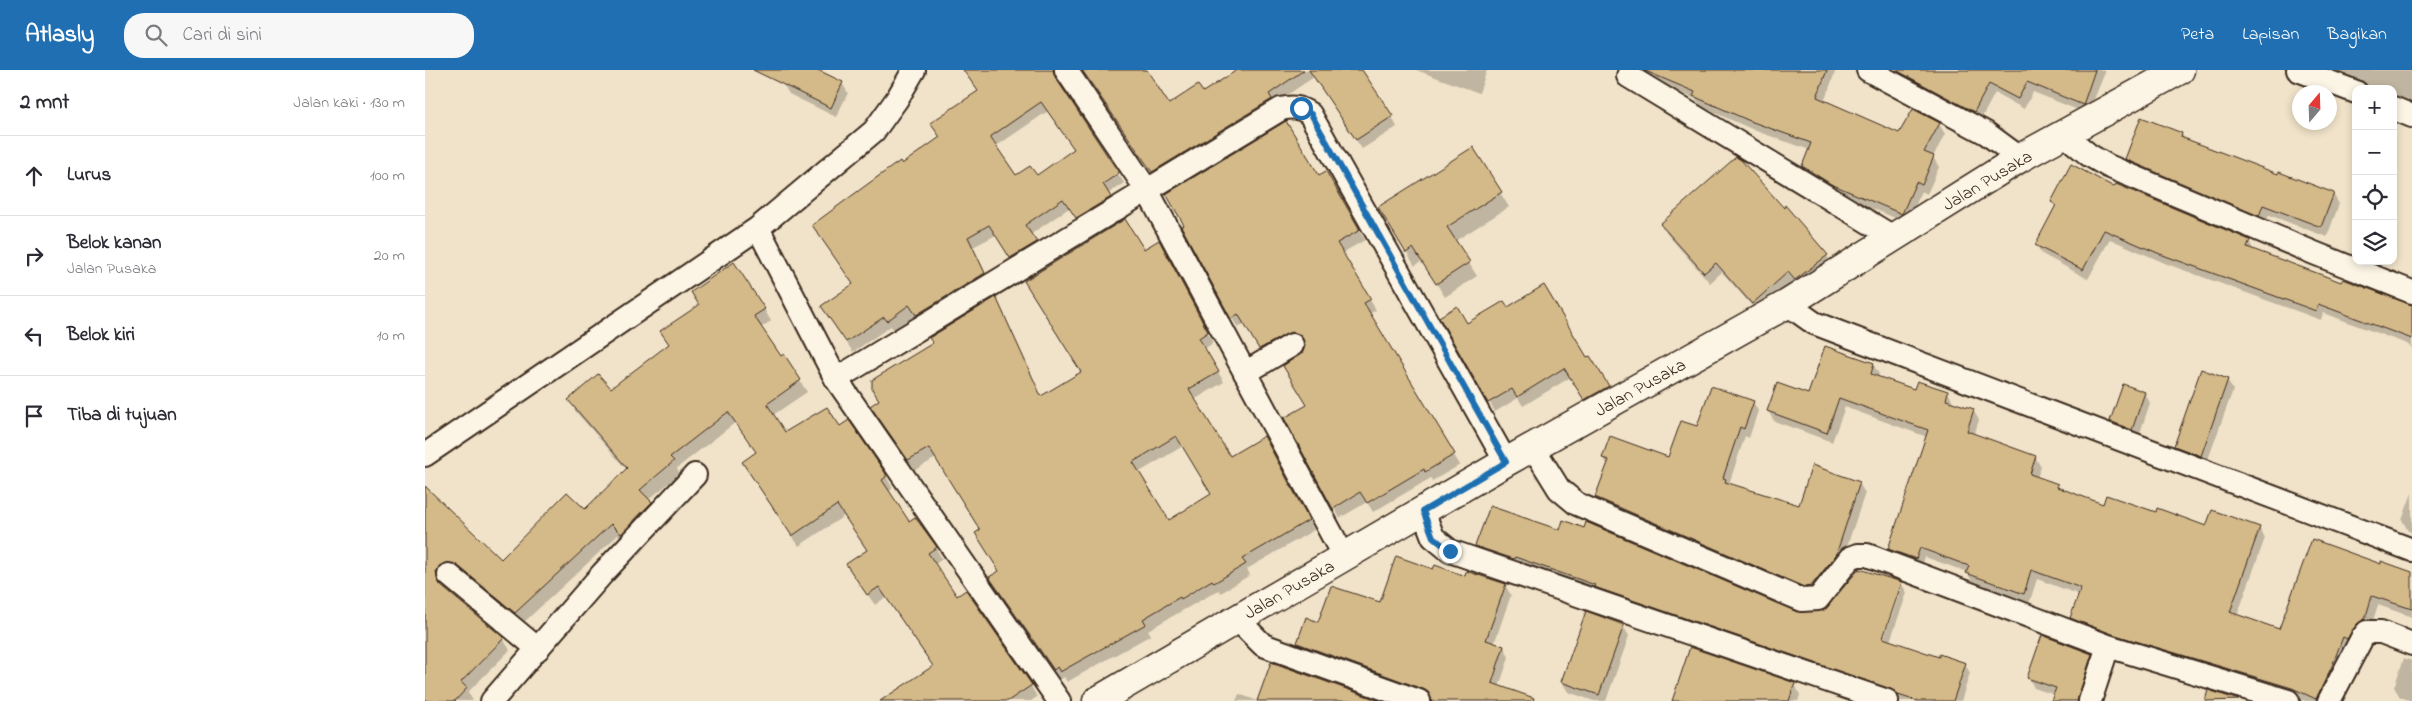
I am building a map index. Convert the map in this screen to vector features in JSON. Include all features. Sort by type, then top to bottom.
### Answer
[{"type":"street","points":[[425,455],[758,228],[874,131],[897,99],[914,70]]},
{"type":"street","points":[[1066,70],[1147,190],[1344,557]]},
{"type":"street","points":[[1868,70],[1986,132],[2020,158]]},
{"type":"street","name":"Jalan Pusaka","points":[[1097,701],[1506,462],[1787,304],[2020,158],[2065,135],[2180,70]]},
{"type":"street","points":[[2298,70],[2352,90]]},
{"type":"street","points":[[1628,76],[1893,237]]},
{"type":"street","points":[[836,379],[1281,109],[1301,108],[1311,114],[1506,462]]},
{"type":"street","points":[[2397,110],[2412,116]]},
{"type":"street","points":[[2065,135],[2089,155],[2108,166],[2412,292]]},
{"type":"street","points":[[758,228],[836,379],[1059,701]]},
{"type":"street","points":[[1787,304],[1814,323],[2412,550]]},
{"type":"street","points":[[1245,372],[1292,345]]},
{"type":"street","points":[[1533,447],[1559,489],[1577,504],[1802,600],[1818,599],[1850,558],[1858,554],[1867,555],[2108,646],[2261,697],[2288,701]]},
{"type":"street","points":[[492,701],[603,573],[695,475]]},
{"type":"street","points":[[1423,511],[1433,537],[1450,551],[1887,701]]},
{"type":"street","points":[[449,575],[538,649]]},
{"type":"street","points":[[1237,619],[1263,645],[1419,701]]},
{"type":"street","points":[[2329,701],[2361,638],[2367,632],[2374,630],[2412,644]]},
{"type":"street","points":[[2090,701],[2108,646]]},
{"type":"building","points":[[753,70],[818,70],[843,82],[831,108]]},
{"type":"building","points":[[963,70],[1053,70],[1055,77],[1119,173],[1103,184],[1111,197],[1076,218],[1063,199],[1025,225],[1037,242],[1010,258],[989,225],[968,237],[985,273],[916,315],[909,305],[887,321],[884,317],[846,342],[821,306],[853,284],[812,225],[900,161],[902,164],[940,137],[930,123],[978,91]],"holes":[[[1041,102],[1074,149],[1037,175],[1030,166],[1016,175],[990,137]]]},
{"type":"building","points":[[1082,70],[1147,70],[1169,104],[1198,85],[1203,92],[1237,70],[1304,70],[1269,94],[1272,99],[1152,172]]},
{"type":"building","points":[[1309,70],[1362,70],[1393,116],[1356,140]]},
{"type":"building","points":[[1643,70],[1827,70],[1817,97],[1899,133],[1913,109],[1940,123],[1924,152],[1934,156],[1922,185],[1916,182],[1902,214],[1831,184],[1802,166],[1811,143],[1750,121],[1693,96],[1695,92]]},
{"type":"building","points":[[1896,70],[2095,70],[2083,105],[2027,82],[2018,99],[1989,84],[1974,112]]},
{"type":"building","points":[[2141,117],[2182,133],[2181,137],[2334,193],[2321,227],[2263,205],[2259,216],[2125,159]]},
{"type":"building","points":[[1286,121],[1319,175],[1326,171],[1360,230],[1337,243],[1371,299],[1364,303],[1455,454],[1425,472],[1424,469],[1367,503],[1360,492],[1333,509],[1284,418],[1307,405],[1283,366],[1303,352],[1305,345],[1303,339],[1299,334],[1291,332],[1259,349],[1238,314],[1231,319],[1181,226],[1184,225],[1166,194]]},
{"type":"building","points":[[1473,147],[1502,192],[1447,227],[1470,262],[1436,284],[1413,248],[1406,253],[1378,207]]},
{"type":"building","points":[[1736,157],[1741,160],[1784,208],[1785,205],[1828,255],[1795,280],[1788,272],[1752,304],[1716,263],[1704,273],[1660,224]]},
{"type":"building","points":[[2071,164],[2114,187],[2116,184],[2250,240],[2247,247],[2341,282],[2343,279],[2412,305],[2412,339],[2318,304],[2316,311],[2160,254],[2104,230],[2083,270],[2035,245],[2056,205],[2051,202]]},
{"type":"building","points":[[1125,219],[1144,249],[1159,240],[1208,332],[1199,338],[1219,372],[1189,389],[1230,456],[1264,436],[1309,520],[1242,559],[1246,564],[1214,583],[1212,580],[1181,599],[1180,597],[1143,619],[1146,624],[1060,672],[1057,667],[1054,670],[989,577],[999,571],[975,533],[980,530],[929,448],[908,460],[870,406],[879,400],[872,389],[872,380],[933,343],[929,338],[996,297],[1041,396],[1081,372],[1024,281]],"holes":[[[1176,436],[1211,494],[1169,520],[1133,462]]]},
{"type":"building","points":[[734,262],[765,309],[754,316],[781,356],[784,354],[801,380],[767,404],[785,432],[827,407],[840,426],[849,420],[886,474],[886,477],[882,480],[909,521],[915,517],[937,547],[928,553],[957,596],[966,590],[1032,685],[1008,701],[880,701],[933,666],[879,587],[867,595],[846,564],[867,550],[837,505],[792,536],[742,462],[756,452],[728,412],[670,457],[674,461],[640,490],[652,502],[621,534],[611,524],[515,613],[457,565],[445,563],[439,566],[436,573],[440,585],[504,638],[461,682],[467,688],[455,701],[425,701],[425,486],[501,559],[567,492],[585,509],[627,468],[568,400],[598,374],[611,388],[669,344],[660,331],[699,305],[691,292]]},
{"type":"building","points":[[1544,285],[1587,357],[1590,356],[1609,386],[1584,400],[1564,368],[1517,397],[1512,389],[1488,403],[1439,317],[1457,306],[1467,323],[1504,301],[1508,307]]},
{"type":"building","points":[[1825,346],[1874,363],[1871,374],[1914,389],[1917,381],[1948,391],[1946,400],[1974,409],[1967,431],[2036,456],[2030,474],[2058,484],[2057,487],[2103,504],[2106,495],[2156,512],[2157,508],[2206,526],[2212,510],[2260,527],[2230,612],[2279,629],[2312,539],[2381,564],[2381,561],[2412,572],[2412,609],[2372,596],[2365,619],[2357,624],[2347,639],[2343,637],[2316,699],[2292,688],[2112,634],[2070,618],[2081,588],[2031,570],[2024,594],[1966,573],[1969,566],[1920,548],[1916,559],[1888,549],[1928,430],[1839,398],[1827,433],[1767,411],[1777,383],[1808,394]]},
{"type":"building","points":[[2201,369],[2228,379],[2201,456],[2174,446]]},
{"type":"building","points":[[2123,384],[2145,392],[2132,430],[2110,421]]},
{"type":"building","points":[[1711,386],[1754,401],[1744,429],[1740,427],[1723,478],[1726,479],[1725,482],[1799,505],[1812,465],[1860,482],[1836,555],[1811,586],[1804,587],[1595,497],[1609,460],[1602,458],[1610,436],[1668,457],[1681,421],[1697,426]]},
{"type":"building","points":[[1490,506],[1560,530],[1563,520],[1584,528],[1586,522],[1797,612],[1824,610],[1859,569],[1902,582],[1883,638],[1939,657],[1939,654],[1966,663],[1953,701],[1917,701],[1898,695],[1891,689],[1594,587],[1595,585],[1515,557],[1514,559],[1475,546]]},
{"type":"building","points":[[1396,556],[1433,569],[1435,565],[1465,576],[1466,571],[1506,584],[1486,640],[1504,646],[1492,683],[1534,698],[1533,701],[1432,701],[1429,693],[1423,689],[1297,643],[1306,617],[1318,622],[1331,586],[1380,602]]},
{"type":"building","points":[[1586,611],[1624,625],[1599,695],[1561,682]]},
{"type":"building","points":[[2042,635],[2092,654],[2077,701],[2051,701],[2056,688],[2027,678]]},
{"type":"building","points":[[1690,647],[1795,683],[1789,701],[1672,701]]},
{"type":"building","points":[[1271,662],[1380,701],[1257,701]]},
{"type":"building","points":[[2208,690],[2239,700],[2205,701]]},
{"type":"route","points":[[1301,108],[1311,114],[1506,462],[1423,511],[1433,537],[1450,551]]}]
